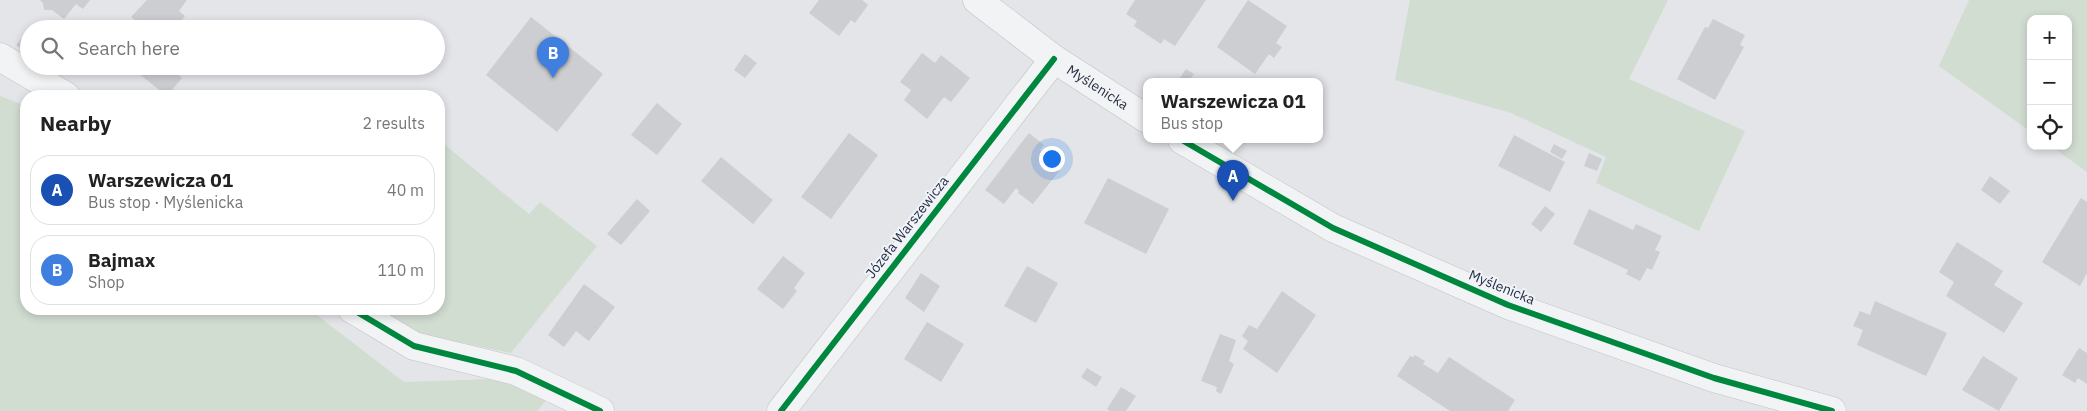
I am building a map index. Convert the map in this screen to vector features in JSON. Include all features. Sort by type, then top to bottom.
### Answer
[{"type":"street","name":"Myślenicka","points":[[977,0],[1054,59],[1143,116]]},
{"type":"street","name":"Józefa Warszewicza","points":[[781,411],[1054,59]]},
{"type":"street","points":[[2,64],[20,73]]},
{"type":"street","points":[[24,75],[54,90]]},
{"type":"street","name":"Myślenicka","points":[[1187,143],[1333,228],[1508,305],[1714,378],[1832,411]]},
{"type":"street","points":[[362,315],[414,346],[516,371],[600,411]]},
{"type":"shaded area","points":[[1410,0],[1668,0],[1629,79],[1745,131],[1699,231],[1596,183],[1606,157],[1511,113],[1395,80]]},
{"type":"shaded area","points":[[1969,0],[2087,0],[2087,172],[2057,150],[2072,150],[2072,15],[2027,15],[2027,129],[1939,66]]},
{"type":"shaded area","points":[[0,96],[20,104],[20,315],[317,315],[404,382],[494,379],[549,397],[537,411],[0,411]]},
{"type":"shaded area","points":[[445,145],[529,214],[540,202],[597,246],[511,353],[403,331],[377,315],[445,315]]},
{"type":"building","points":[[40,0],[90,0],[83,9],[76,4],[64,19],[52,10],[44,10],[43,3]]},
{"type":"building","points":[[147,0],[187,0],[179,11],[185,16],[182,20],[134,20],[131,17]]},
{"type":"building","points":[[819,0],[862,0],[868,5],[855,23],[851,20],[839,36],[809,13]]},
{"type":"building","points":[[1135,0],[1206,0],[1175,46],[1164,39],[1161,44],[1134,26],[1137,21],[1126,14]]},
{"type":"building","points":[[1248,0],[1287,26],[1276,43],[1282,47],[1274,58],[1269,54],[1255,74],[1217,47]]},
{"type":"building","points":[[531,17],[603,74],[557,132],[486,75]]},
{"type":"building","points":[[1713,19],[1745,35],[1740,45],[1744,47],[1715,100],[1677,79],[1705,27],[1708,28]]},
{"type":"building","points":[[20,40],[20,48],[16,45]]},
{"type":"building","points":[[922,53],[935,63],[941,55],[970,78],[951,102],[944,97],[927,119],[904,100],[911,90],[900,82]]},
{"type":"building","points":[[745,54],[757,63],[745,78],[734,70]]},
{"type":"building","points":[[1186,69],[1194,74],[1191,78],[1180,78]]},
{"type":"building","points":[[140,75],[178,75],[182,78],[172,90],[159,90]]},
{"type":"building","points":[[657,103],[682,124],[657,155],[631,135]]},
{"type":"building","points":[[849,133],[878,155],[831,219],[801,197]]},
{"type":"building","points":[[1029,133],[1044,145],[1040,150],[1049,157],[1047,160],[1060,170],[1033,204],[1018,193],[1019,191],[1016,188],[1004,204],[985,190]]},
{"type":"building","points":[[1514,135],[1565,162],[1550,192],[1498,166]]},
{"type":"building","points":[[1554,144],[1567,151],[1562,159],[1550,152]]},
{"type":"building","points":[[1589,153],[1602,159],[1597,171],[1584,166]]},
{"type":"building","points":[[721,157],[773,200],[753,224],[701,181]]},
{"type":"building","points":[[1990,176],[2010,191],[2000,204],[1981,190]]},
{"type":"building","points":[[1108,178],[1169,209],[1146,254],[1084,223]]},
{"type":"building","points":[[2081,198],[2087,202],[2087,273],[2080,286],[2042,262]]},
{"type":"building","points":[[637,199],[650,211],[621,245],[607,234]]},
{"type":"building","points":[[1545,206],[1555,214],[1541,232],[1531,224]]},
{"type":"building","points":[[1589,209],[1633,230],[1636,224],[1662,236],[1655,250],[1660,252],[1652,270],[1647,268],[1640,281],[1626,274],[1628,270],[1573,244]]},
{"type":"building","points":[[1957,242],[2003,271],[1994,285],[2023,303],[2004,333],[1946,296],[1954,282],[1939,272]]},
{"type":"building","points":[[783,256],[805,273],[794,288],[797,291],[783,309],[757,289]]},
{"type":"building","points":[[1027,266],[1058,283],[1036,323],[1004,306]]},
{"type":"building","points":[[921,273],[940,286],[924,312],[905,298]]},
{"type":"building","points":[[584,284],[615,307],[589,341],[576,331],[564,347],[548,335]]},
{"type":"building","points":[[1282,291],[1316,315],[1277,373],[1243,349],[1248,341],[1242,336],[1249,325],[1257,329]]},
{"type":"building","points":[[1875,301],[1947,333],[1926,376],[1857,345],[1863,330],[1853,326],[1860,311],[1870,315]]},
{"type":"building","points":[[927,322],[964,344],[941,382],[904,359]]},
{"type":"building","points":[[1220,334],[1236,340],[1229,361],[1234,364],[1221,394],[1216,391],[1217,387],[1201,381]]},
{"type":"building","points":[[2079,348],[2087,353],[2087,384],[2078,378],[2075,383],[2062,375]]},
{"type":"building","points":[[1415,355],[1425,361],[1423,364],[1438,373],[1449,357],[1515,400],[1508,411],[1450,411],[1397,376],[1410,356],[1413,357]]},
{"type":"building","points":[[1983,356],[2018,378],[1999,411],[1962,390]]},
{"type":"building","points":[[1087,368],[1102,377],[1096,387],[1081,377]]},
{"type":"building","points":[[1121,387],[1136,396],[1126,411],[1110,411],[1107,409]]},
{"type":"cycle path","points":[[781,411],[1054,59]]},
{"type":"cycle path","points":[[1187,143],[1333,228],[1508,305],[1714,378],[1832,411]]},
{"type":"cycle path","points":[[362,315],[414,346],[516,371],[600,411]]},
{"type":"place","name":"Bajmax","points":[[553,78]]},
{"type":"place","name":"Warszewicza 01","points":[[1233,201]]}]
